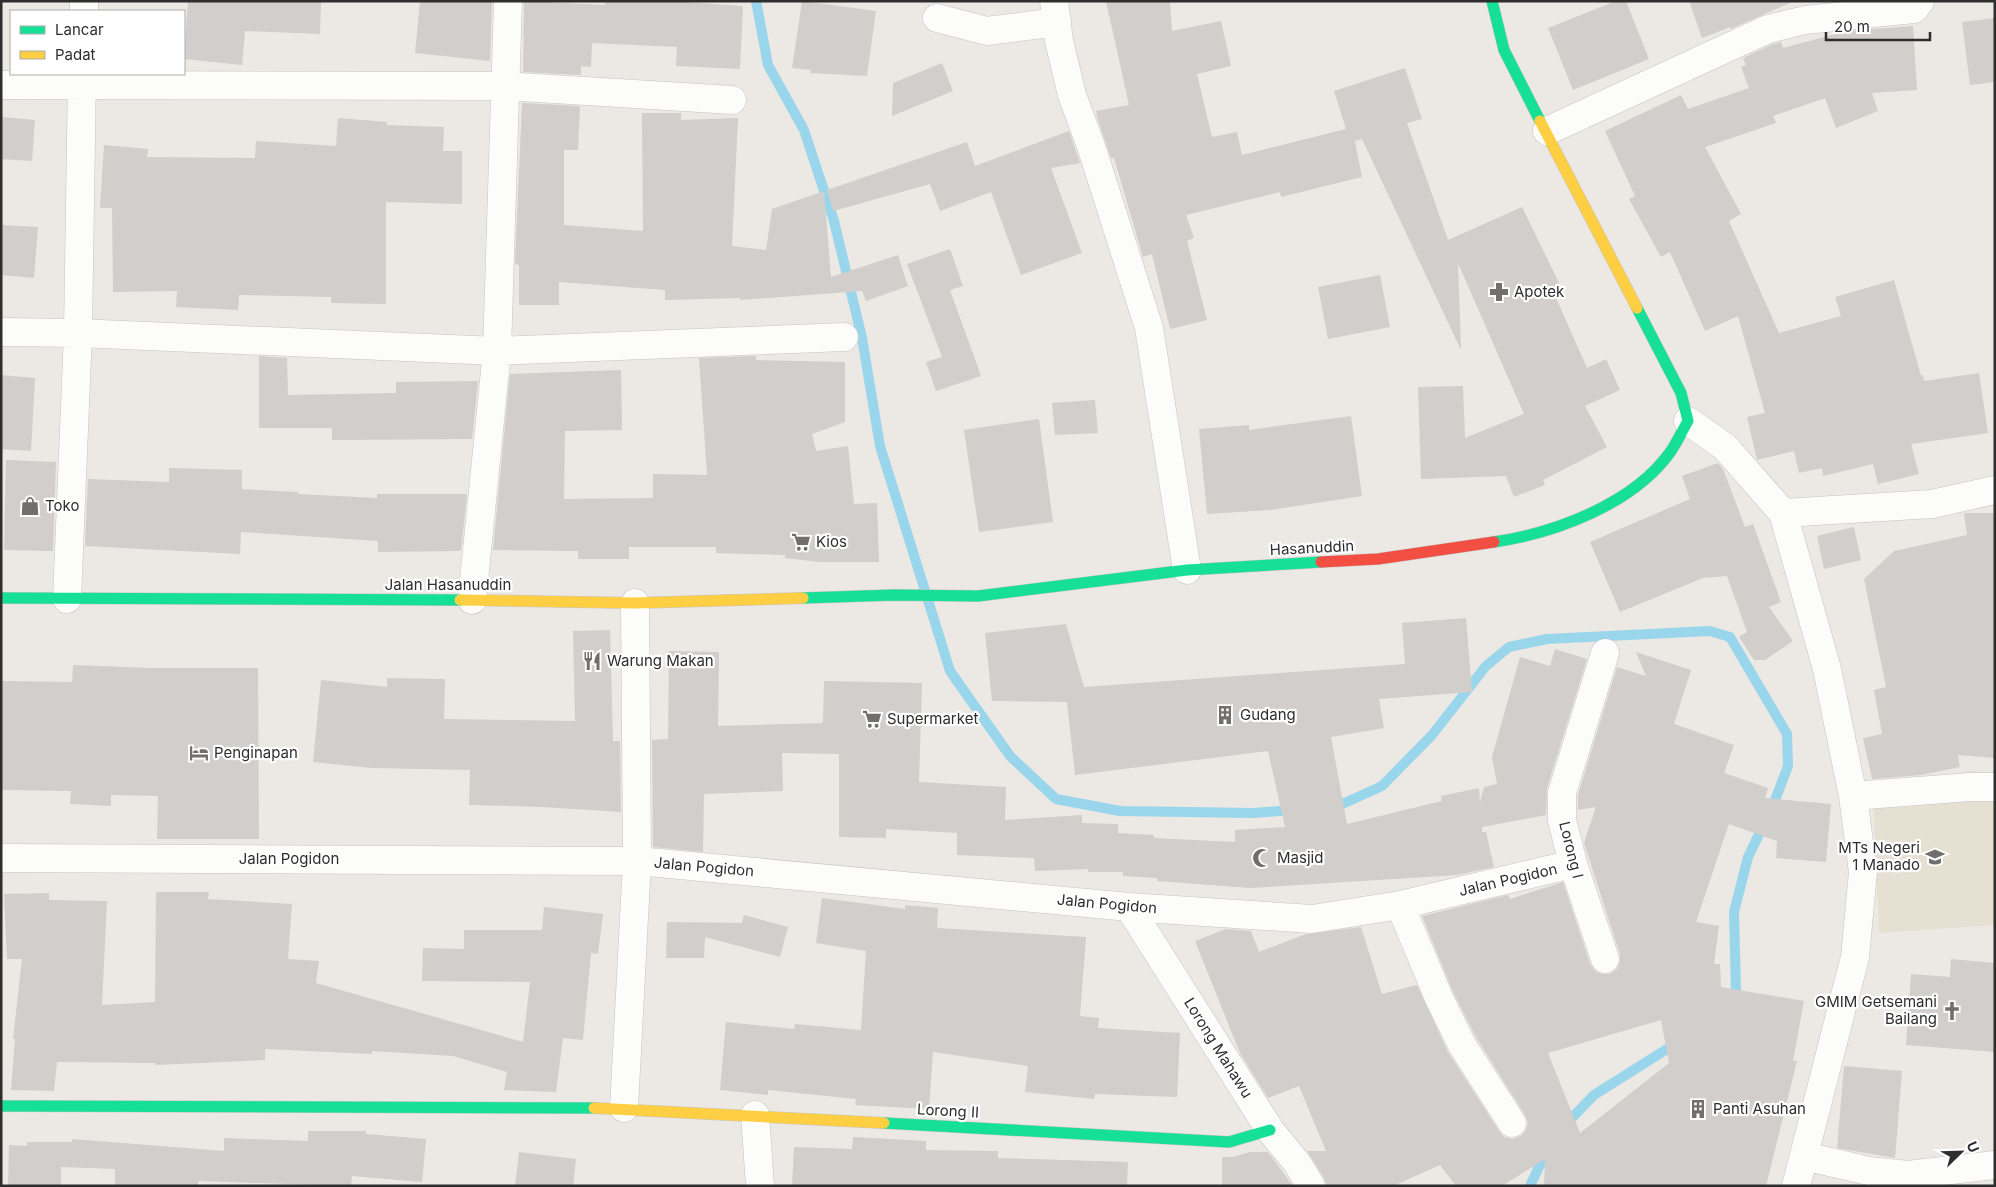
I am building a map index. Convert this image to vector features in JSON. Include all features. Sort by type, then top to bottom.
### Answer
[{"type":"main road","points":[[1492,1],[1504,50],[1681,393],[1688,421]]},
{"type":"main road","name":"Hasanuddin","points":[[894,596],[978,596],[1187,570],[1378,559],[1521,538],[1596,512],[1640,483],[1670,452],[1688,421]]},
{"type":"main road","name":"Jalan Hasanuddin","points":[[1,598],[472,600],[635,603],[894,596]]},
{"type":"main road","name":"Lorong II","points":[[1,1106],[624,1108],[1229,1142],[1270,1130]]},
{"type":"street","points":[[472,600],[497,351],[508,1]]},
{"type":"street","points":[[1547,131],[1768,29],[1805,20],[1914,8],[1920,1]]},
{"type":"street","points":[[937,18],[987,31],[1056,12],[1072,95],[1092,149],[1149,328],[1187,570]]},
{"type":"street","points":[[67,599],[78,333],[82,79]]},
{"type":"street","points":[[1,85],[82,79],[504,86],[732,100]]},
{"type":"street","points":[[1,332],[78,333],[497,351],[844,337]]},
{"type":"street","points":[[1688,421],[1725,447],[1783,514],[1827,669],[1853,796],[1863,872],[1855,956],[1796,1186]]},
{"type":"street","points":[[1783,514],[1932,504],[1995,490]]},
{"type":"street","name":"Jalan Pogidon","points":[[635,603],[637,861]]},
{"type":"street","name":"Lorong I","points":[[1605,653],[1562,794],[1562,820],[1573,864],[1605,959]]},
{"type":"street","points":[[1853,796],[1970,787],[1995,787]]},
{"type":"street","name":"Jalan Pogidon","points":[[1,858],[637,861],[1129,907],[1312,919],[1400,905],[1573,864]]},
{"type":"street","points":[[624,1108],[637,861]]},
{"type":"street","points":[[1400,905],[1439,998],[1462,1045],[1512,1122]]},
{"type":"street","name":"Lorong Mahawu","points":[[1129,907],[1270,1130],[1298,1163],[1311,1186]]},
{"type":"street","points":[[755,1115],[760,1186]]},
{"type":"street","points":[[1804,1156],[1869,1171],[1908,1175],[1995,1165]]},
{"type":"shaded area","name":"MTs Negeri 1 Manado","points":[[1970,771],[1995,773],[1995,925],[1879,933],[1873,789]]},
{"type":"building","points":[[188,1],[321,1],[320,34],[245,31],[242,65],[185,59]]},
{"type":"building","points":[[420,1],[492,1],[490,61],[415,53]]},
{"type":"building","points":[[524,1],[605,5],[605,1],[670,1],[743,6],[740,69],[676,66],[677,47],[592,43],[591,67],[581,66],[581,75],[523,72]]},
{"type":"building","points":[[802,1],[876,11],[867,76],[810,73],[811,70],[792,68]]},
{"type":"building","points":[[1106,1],[1170,1],[1172,31],[1221,21],[1231,66],[1197,74],[1212,137],[1237,132],[1242,155],[1346,129],[1334,91],[1405,68],[1422,119],[1407,123],[1448,240],[1522,207],[1561,287],[1553,291],[1587,368],[1606,359],[1620,390],[1585,406],[1607,447],[1543,480],[1545,485],[1514,497],[1506,476],[1421,479],[1418,387],[1463,386],[1465,438],[1524,414],[1458,263],[1460,348],[1362,139],[1355,141],[1362,177],[1281,197],[1280,192],[1186,215],[1194,238],[1187,241],[1207,320],[1170,329],[1152,254],[1143,257],[1114,158],[1111,158],[1097,117],[1096,111],[1129,105]]},
{"type":"building","points":[[1616,1],[1626,1],[1649,59],[1573,90],[1548,28]]},
{"type":"building","points":[[1689,1],[1790,1],[1790,3],[1730,29],[1730,27],[1702,38]]},
{"type":"building","points":[[1995,18],[1995,82],[1970,85],[1962,22]]},
{"type":"building","points":[[1913,26],[1917,90],[1872,93],[1878,111],[1836,128],[1825,98],[1773,116],[1776,123],[1705,147],[1741,214],[1729,221],[1779,333],[1841,316],[1835,297],[1894,280],[1924,381],[1979,373],[1988,433],[1911,444],[1919,474],[1878,484],[1873,464],[1823,476],[1822,468],[1799,473],[1794,451],[1757,460],[1747,417],[1765,413],[1738,316],[1705,331],[1670,252],[1661,257],[1629,199],[1635,196],[1605,131],[1681,95],[1688,109],[1749,88],[1741,67],[1746,65],[1743,58],[1773,44],[1781,42],[1783,48],[1847,31]]},
{"type":"building","points":[[942,63],[953,91],[892,116],[893,83]]},
{"type":"building","points":[[522,103],[580,106],[578,150],[564,150],[564,225],[643,231],[642,113],[681,113],[681,120],[738,118],[732,246],[766,250],[772,209],[824,191],[831,277],[898,255],[908,286],[866,301],[862,291],[740,300],[740,298],[665,300],[665,290],[559,282],[559,305],[519,305],[519,265],[515,264]]},
{"type":"building","points":[[1,117],[35,120],[32,161],[1,159]]},
{"type":"building","points":[[338,118],[387,122],[387,125],[444,127],[443,151],[462,151],[462,204],[386,202],[386,304],[331,303],[331,297],[239,295],[238,310],[176,307],[177,291],[113,292],[112,208],[100,208],[104,145],[148,149],[147,157],[255,158],[256,141],[336,146]]},
{"type":"building","points":[[1069,131],[1080,163],[1051,168],[1082,253],[1021,275],[991,192],[940,211],[930,184],[833,211],[827,190],[967,142],[975,166]]},
{"type":"building","points":[[1,225],[38,227],[34,278],[1,275]]},
{"type":"building","points":[[950,249],[963,286],[950,290],[981,376],[936,391],[926,362],[942,357],[907,264]]},
{"type":"building","points":[[1380,275],[1390,327],[1328,339],[1318,287]]},
{"type":"building","points":[[259,356],[287,358],[288,395],[396,393],[396,382],[478,381],[472,439],[332,440],[332,428],[259,428]]},
{"type":"building","points":[[756,356],[756,360],[845,362],[845,422],[812,434],[816,451],[848,446],[854,504],[877,503],[879,562],[819,562],[785,558],[785,555],[716,553],[716,547],[629,547],[629,559],[578,559],[578,551],[493,550],[510,374],[621,370],[622,430],[565,431],[564,499],[653,498],[653,474],[707,475],[699,358]]},
{"type":"building","points":[[1,375],[35,378],[31,451],[1,449]]},
{"type":"building","points":[[1095,400],[1098,433],[1055,435],[1052,403]]},
{"type":"building","points":[[1351,416],[1362,496],[1270,510],[1207,514],[1199,429],[1249,425],[1249,430]]},
{"type":"building","points":[[1039,419],[1053,522],[979,532],[964,430]]},
{"type":"building","name":"Toko","points":[[6,460],[56,462],[53,551],[4,550]]},
{"type":"building","points":[[1718,463],[1723,469],[1745,527],[1753,524],[1781,602],[1769,607],[1793,641],[1765,660],[1754,660],[1739,637],[1747,632],[1727,576],[1703,578],[1620,612],[1590,542],[1690,499],[1682,476]]},
{"type":"building","points":[[169,468],[242,470],[242,489],[298,492],[298,494],[377,498],[377,494],[467,494],[461,550],[378,552],[378,541],[241,532],[240,554],[85,546],[88,479],[169,482]]},
{"type":"building","points":[[1964,513],[1995,513],[1995,758],[1958,755],[1960,767],[1921,775],[1872,779],[1863,738],[1882,734],[1874,690],[1886,687],[1864,579],[1894,551],[1967,535]]},
{"type":"building","points":[[1854,527],[1861,560],[1824,569],[1817,536]]},
{"type":"building","points":[[1466,618],[1472,692],[1379,699],[1384,728],[1331,737],[1347,824],[1442,801],[1441,796],[1479,788],[1480,802],[1484,787],[1497,784],[1492,757],[1520,657],[1550,666],[1555,649],[1587,659],[1547,788],[1546,815],[1482,827],[1482,832],[1486,832],[1494,867],[1457,875],[1251,888],[1157,881],[1157,878],[1123,876],[1123,872],[1088,872],[1088,869],[1035,871],[1034,858],[957,855],[957,833],[886,829],[886,838],[839,837],[839,754],[782,753],[783,791],[704,794],[703,852],[653,847],[652,740],[668,739],[669,651],[719,652],[718,726],[823,723],[824,681],[922,683],[919,782],[1006,787],[1005,820],[1082,815],[1082,823],[1118,824],[1118,833],[1154,835],[1154,838],[1235,842],[1235,830],[1285,827],[1268,751],[1075,775],[1067,702],[992,701],[985,633],[1066,624],[1084,687],[1405,664],[1402,623]]},
{"type":"building","points":[[610,630],[613,741],[620,741],[621,812],[469,805],[470,770],[372,768],[313,762],[321,680],[387,687],[387,678],[445,679],[444,719],[575,721],[573,631]]},
{"type":"building","points":[[1636,652],[1691,670],[1674,724],[1734,745],[1724,773],[1768,788],[1765,798],[1831,804],[1826,862],[1776,858],[1777,841],[1729,824],[1696,922],[1719,926],[1714,964],[1720,964],[1721,987],[1804,1001],[1793,1061],[1797,1061],[1766,1186],[1544,1186],[1545,1159],[1502,1186],[1456,1186],[1440,1165],[1393,1186],[1327,1186],[1307,1151],[1326,1151],[1299,1086],[1268,1098],[1240,1053],[1195,941],[1226,929],[1251,931],[1259,952],[1306,934],[1361,927],[1382,994],[1417,985],[1448,1052],[1499,1131],[1504,1137],[1512,1139],[1521,1136],[1526,1130],[1528,1122],[1525,1115],[1476,1037],[1453,992],[1422,916],[1508,895],[1510,899],[1563,882],[1590,964],[1595,971],[1602,974],[1610,974],[1617,969],[1620,962],[1620,954],[1584,843],[1596,807],[1578,810],[1578,795],[1617,667],[1646,676]],"holes":[[[1661,1020],[1669,1063],[1580,1133],[1548,1053]]]},
{"type":"building","points":[[73,665],[153,668],[258,668],[259,839],[157,839],[158,796],[111,795],[111,806],[70,804],[71,791],[1,790],[1,681],[72,682]]},
{"type":"building","points":[[156,892],[209,892],[208,899],[292,904],[288,959],[319,961],[316,983],[523,1042],[530,982],[422,981],[423,948],[464,949],[464,930],[542,930],[544,907],[603,914],[598,954],[591,953],[583,1040],[563,1038],[556,1092],[504,1090],[507,1072],[453,1056],[372,1051],[372,1054],[265,1049],[265,1060],[155,1065],[155,1063],[57,1062],[54,1091],[11,1090],[15,1039],[13,1039],[22,959],[7,959],[4,894],[49,893],[49,900],[107,901],[102,1005],[155,1002]]},
{"type":"building","points":[[822,898],[905,909],[905,905],[938,908],[937,928],[1086,937],[1080,1016],[1099,1018],[1098,1028],[1180,1033],[1177,1097],[1095,1094],[1094,1099],[1025,1092],[1028,1066],[933,1052],[929,1109],[855,1105],[856,1099],[768,1090],[768,1095],[720,1090],[726,1022],[794,1029],[795,1024],[861,1030],[866,951],[816,943]]},
{"type":"building","points":[[744,915],[788,927],[780,957],[705,937],[704,958],[666,958],[667,922],[742,923]]},
{"type":"building","name":"GMIM Getsemani Bailang","points":[[1951,959],[1995,963],[1995,1052],[1906,1045],[1911,974],[1950,977]]},
{"type":"building","points":[[1844,1066],[1902,1071],[1895,1158],[1837,1148]]},
{"type":"building","points":[[308,1131],[366,1131],[366,1134],[426,1139],[422,1182],[352,1176],[351,1186],[198,1181],[198,1186],[115,1186],[115,1169],[61,1167],[61,1186],[8,1186],[9,1145],[27,1146],[27,1142],[72,1142],[72,1139],[224,1151],[224,1138],[308,1141]]},
{"type":"building","points":[[853,1137],[926,1141],[926,1150],[998,1151],[998,1158],[1128,1162],[1127,1186],[792,1186],[794,1147],[852,1149]]},
{"type":"building","points":[[519,1152],[576,1159],[573,1186],[515,1186]]},
{"type":"building","points":[[1250,1152],[1268,1152],[1293,1186],[1222,1186],[1222,1157],[1233,1157]]},
{"type":"waterway","points":[[756,1],[768,65],[804,130],[834,221],[862,338],[880,446],[950,671],[1010,756],[1056,799],[1120,811],[1253,813],[1294,810]]},
{"type":"waterway","points":[[1331,807],[1338,806],[1382,786],[1432,735],[1486,666],[1509,647],[1547,639],[1710,631],[1730,637],[1787,734],[1788,766],[1771,811]]},
{"type":"waterway","points":[[1733,1001],[1736,992],[1734,912],[1748,857],[1764,824]]},
{"type":"waterway","points":[[1565,1125],[1594,1095],[1678,1042]]},
{"type":"waterway","points":[[1530,1186],[1547,1150]]},
{"type":"traffic: fast","points":[[1492,1],[1504,50],[1540,121]]},
{"type":"traffic: fast","points":[[1494,542],[1518,538],[1567,523],[1615,501],[1655,470],[1673,448],[1688,421],[1681,393],[1637,308]]},
{"type":"traffic: fast","points":[[803,598],[894,595],[978,596],[1187,570],[1321,562]]},
{"type":"traffic: fast","points":[[1,598],[460,600]]},
{"type":"traffic: fast","points":[[1,1106],[594,1108]]},
{"type":"traffic: fast","points":[[884,1123],[1229,1142],[1270,1130]]},
{"type":"traffic: slow","points":[[1540,121],[1637,308]]},
{"type":"traffic: slow","points":[[460,600],[635,603],[803,598]]},
{"type":"traffic: slow","points":[[594,1108],[884,1123]]},
{"type":"traffic: jam","points":[[1321,562],[1378,559],[1494,542]]},
{"type":"place","name":"Apotek","points":[[1499,292]]},
{"type":"place","name":"Toko","points":[[30,506]]},
{"type":"place","name":"Kios","points":[[801,542]]},
{"type":"place","name":"Warung Makan","points":[[592,661]]},
{"type":"place","name":"Gudang","points":[[1225,715]]},
{"type":"place","name":"Supermarket","points":[[872,719]]},
{"type":"place","name":"Penginapan","points":[[199,753]]},
{"type":"place","name":"MTs Negeri 1 Manado","points":[[1935,857]]},
{"type":"place","name":"Masjid","points":[[1262,858]]},
{"type":"place","name":"GMIM Getsemani Bailang","points":[[1952,1011]]},
{"type":"place","name":"Panti Asuhan","points":[[1698,1109]]}]
